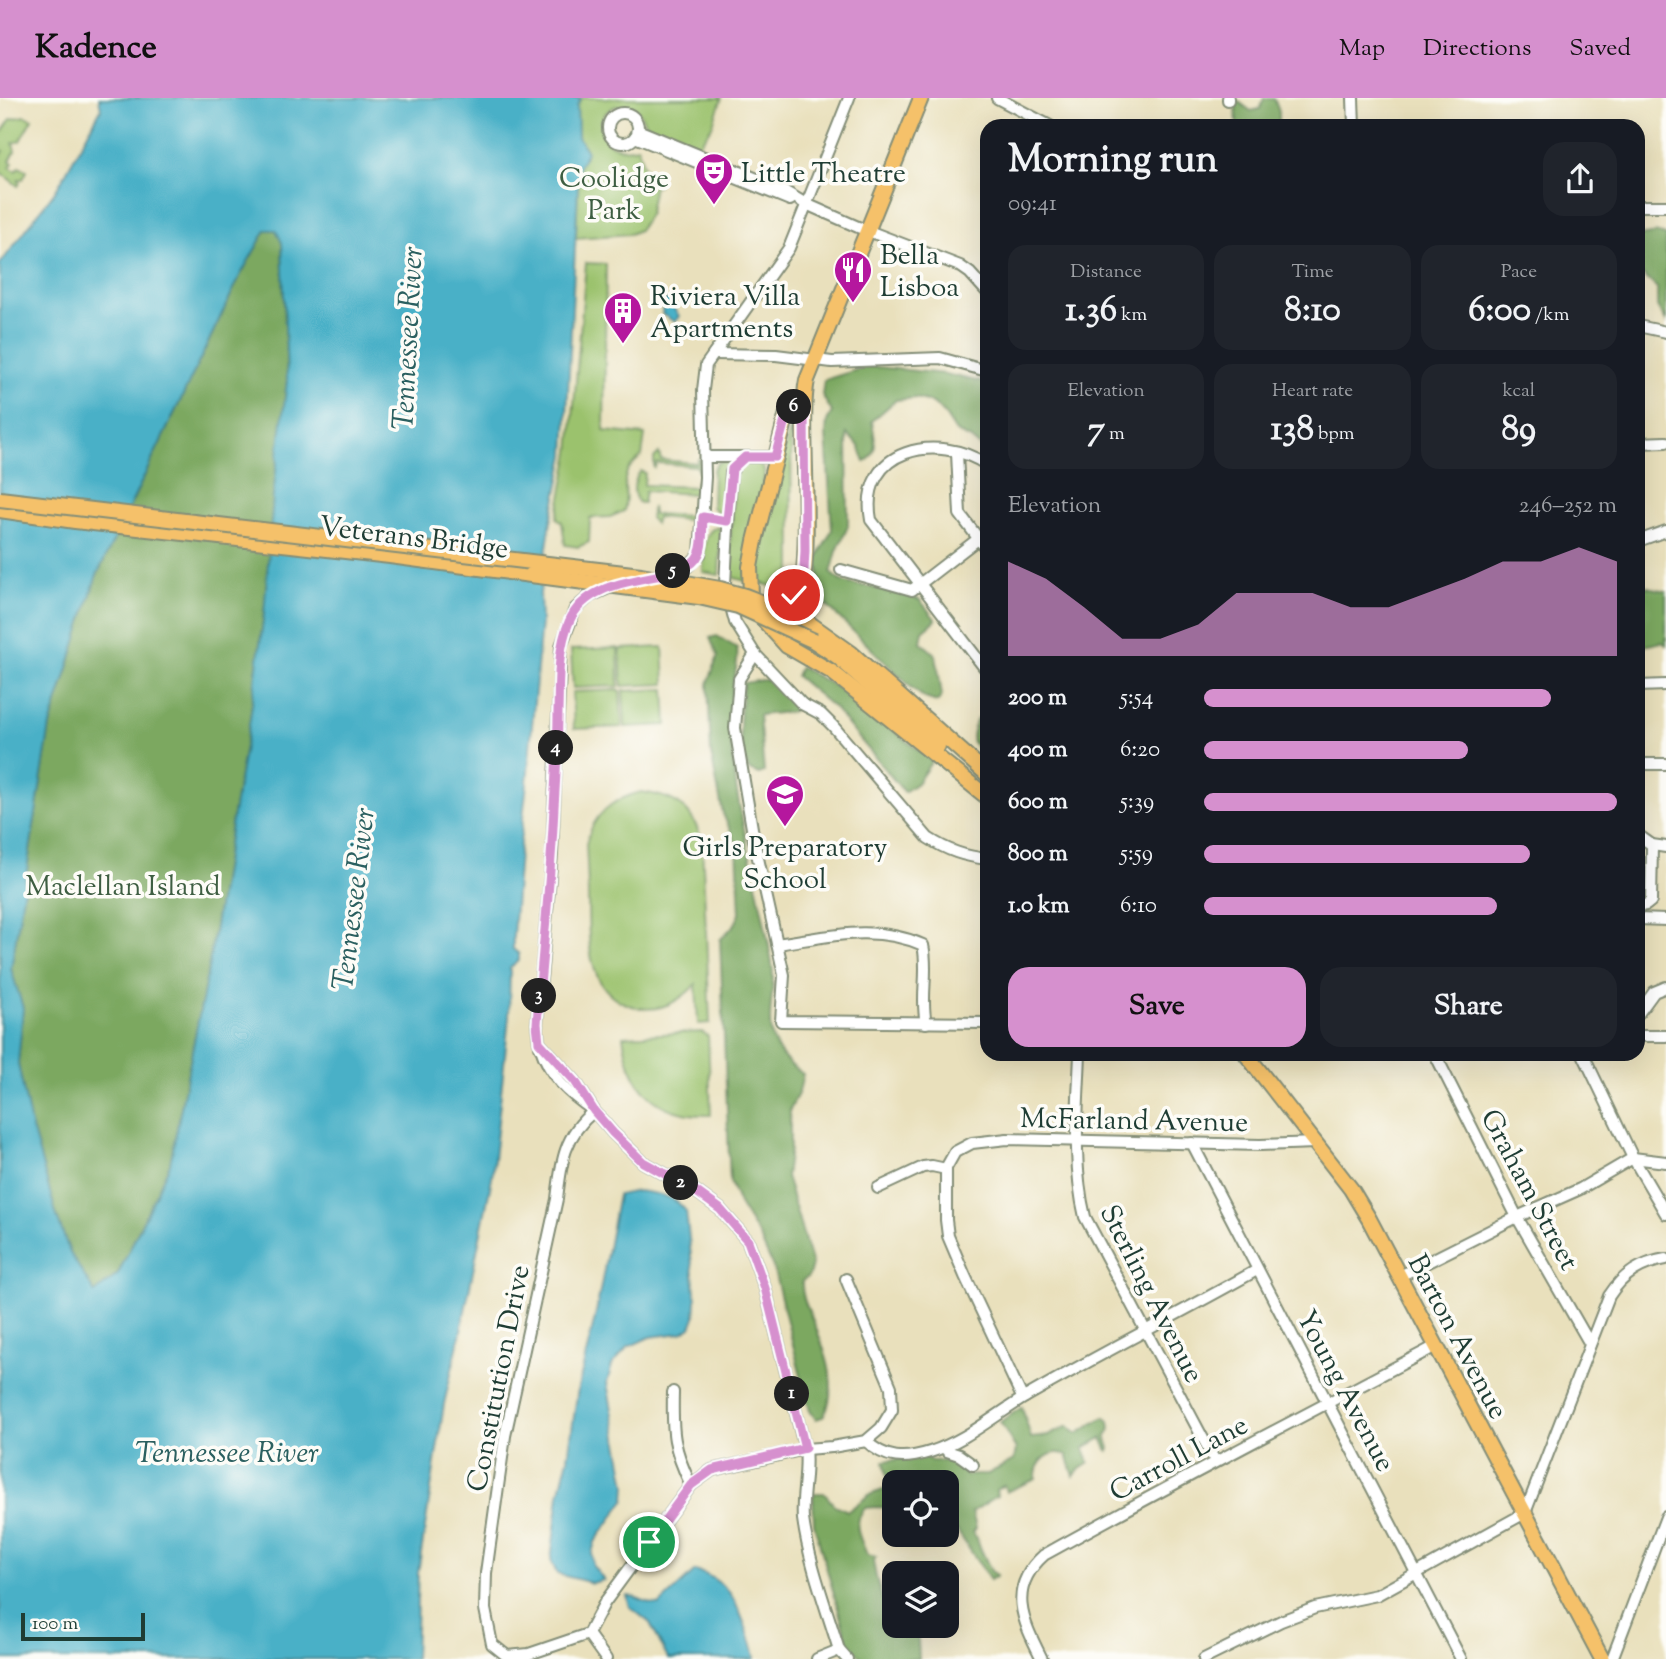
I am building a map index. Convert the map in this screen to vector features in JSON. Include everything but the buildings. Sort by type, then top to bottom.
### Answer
[{"type":"main road","points":[[777,622],[791,614],[801,592],[804,569],[805,391],[814,360],[921,98]]},
{"type":"main road","points":[[804,406],[791,408],[787,413],[750,567],[751,596],[761,617],[788,646],[832,672],[980,790]]},
{"type":"main road","name":"Veterans Bridge","points":[[0,499],[641,575],[720,589],[791,614]]},
{"type":"main road","name":"Veterans Bridge","points":[[0,510],[75,522],[390,556],[699,597],[738,606],[814,641],[854,670],[980,783]]},
{"type":"main road","points":[[641,575],[704,581],[779,601],[790,598],[798,589],[804,569]]},
{"type":"main road","points":[[791,614],[806,621],[851,653],[980,768]]},
{"type":"main road","name":"Barton Avenue","points":[[1251,1061],[1351,1189],[1400,1276],[1602,1659]]},
{"type":"street","points":[[847,1659],[839,1650],[814,1570],[803,1517],[807,1466],[805,1448],[765,1288],[748,1241],[720,1209],[694,1190],[643,1162],[594,1111],[575,1081],[539,1042],[537,1024],[552,854],[558,678],[561,646],[568,625],[575,609],[590,596],[617,584],[687,567],[700,554],[706,457],[703,377],[706,365],[789,247],[849,98]]},
{"type":"street","points":[[997,98],[1037,119]]},
{"type":"street","points":[[1353,98],[1354,119]]},
{"type":"street","points":[[636,133],[778,196],[806,204],[868,232],[960,266],[980,277]]},
{"type":"street","points":[[1645,206],[1666,206]]},
{"type":"street","points":[[1645,328],[1666,332]]},
{"type":"street","points":[[713,354],[800,356],[814,360],[940,358],[980,369]]},
{"type":"street","points":[[1645,443],[1666,442]]},
{"type":"street","points":[[980,461],[957,453],[921,449],[905,452],[888,461],[874,478],[869,496],[871,520],[980,662]]},
{"type":"street","points":[[957,453],[960,514],[980,541]]},
{"type":"street","points":[[706,457],[775,457]]},
{"type":"street","points":[[745,457],[736,463],[731,473],[727,521],[725,584],[735,622],[755,654],[802,704],[821,714],[833,726],[928,838],[954,853],[980,858]]},
{"type":"street","points":[[703,517],[727,521]]},
{"type":"street","points":[[1645,538],[1666,531]]},
{"type":"street","points":[[841,570],[912,590],[978,539]]},
{"type":"street","points":[[755,654],[739,679],[735,728],[754,840],[783,975],[781,1021],[980,1023]]},
{"type":"street","points":[[1645,685],[1666,685]]},
{"type":"street","points":[[1645,764],[1666,764]]},
{"type":"street","points":[[1645,840],[1652,845],[1666,847]]},
{"type":"street","points":[[1645,905],[1651,901],[1652,845]]},
{"type":"street","points":[[1645,919],[1666,920]]},
{"type":"street","points":[[777,944],[854,932],[899,937],[923,945],[927,963],[923,1010],[926,1023]]},
{"type":"street","points":[[1645,1004],[1654,992],[1666,987]]},
{"type":"street","points":[[1645,1036],[1666,1036]]},
{"type":"street","name":"Sterling Avenue","points":[[1080,1061],[1077,1142],[1079,1193],[1085,1216],[1214,1461]]},
{"type":"street","name":"Graham Street","points":[[1439,1061],[1517,1217],[1590,1344]]},
{"type":"street","points":[[1586,1061],[1633,1158],[1666,1214]]},
{"type":"street","name":"Constitution Drive","points":[[507,1658],[492,1644],[485,1609],[486,1573],[496,1489],[569,1139],[579,1123],[594,1111]]},
{"type":"street","name":"McFarland Avenue","points":[[946,1170],[955,1153],[972,1143],[1007,1139],[1260,1145],[1315,1143]]},
{"type":"street","name":"Young Avenue","points":[[1192,1143],[1461,1659]]},
{"type":"street","points":[[1400,1276],[1517,1217],[1580,1189],[1633,1158],[1666,1162]]},
{"type":"street","points":[[878,1188],[923,1167],[932,1166],[946,1170],[948,1236],[1021,1395],[1025,1397]]},
{"type":"street","points":[[1204,1659],[1289,1617],[1321,1606],[1377,1595],[1524,1513],[1609,1296],[1627,1273],[1648,1263],[1666,1259]]},
{"type":"street","points":[[866,1441],[877,1452],[892,1457],[914,1456],[944,1447],[1025,1397],[1257,1270]]},
{"type":"street","points":[[507,1658],[529,1654],[588,1634],[605,1602],[691,1485],[712,1470],[805,1448],[866,1441],[881,1428],[892,1410],[891,1387],[846,1279]]},
{"type":"street","name":"Carroll Lane","points":[[1042,1659],[1021,1611],[1021,1594],[1034,1564],[1045,1555],[1214,1461],[1329,1404],[1436,1346]]},
{"type":"street","points":[[673,1392],[672,1423],[677,1458],[691,1485]]},
{"type":"street","points":[[944,1447],[973,1465]]},
{"type":"street","points":[[1612,1659],[1666,1517]]},
{"type":"street","points":[[588,1634],[606,1659]]},
{"type":"street","points":[[817,1659],[839,1650]]},
{"type":"green space","name":"Coolidge Park","points":[[581,98],[722,98],[712,126],[698,146],[651,127],[645,123],[639,112],[630,106],[617,106],[608,110],[603,117],[602,133],[606,141],[624,148],[638,147],[643,166],[658,183],[654,186],[650,213],[639,230],[630,234],[576,238],[579,166],[587,152],[578,137],[577,106]]},
{"type":"green space","points":[[1264,98],[1274,98],[1279,119],[1237,119],[1236,106],[1239,102],[1251,111],[1260,109]]},
{"type":"green space","points":[[25,116],[32,119],[20,141],[13,143],[15,151],[10,161],[13,163],[10,167],[16,171],[19,167],[27,171],[23,179],[18,179],[18,186],[0,172],[0,157],[4,151],[0,150],[0,135],[11,119]]},
{"type":"green space","name":"Maclellan Island","points":[[266,230],[277,230],[282,243],[287,380],[264,614],[250,719],[209,965],[170,1164],[118,1274],[95,1294],[70,1253],[57,1217],[30,1121],[18,1064],[23,1008],[11,969],[50,726],[96,577],[240,276]]},
{"type":"green space","points":[[1645,235],[1666,235],[1666,322],[1657,306],[1657,288],[1645,277]]},
{"type":"green space","points":[[586,263],[606,264],[604,431],[645,435],[642,456],[625,476],[624,511],[610,517],[590,518],[589,542],[578,547],[565,545],[562,522],[557,518],[570,452]]},
{"type":"green space","points":[[869,366],[945,374],[980,382],[980,447],[956,432],[943,412],[933,403],[916,398],[896,400],[872,421],[874,449],[865,462],[859,446],[847,434],[848,526],[831,573],[845,582],[920,600],[936,620],[923,631],[921,642],[936,655],[942,696],[937,702],[925,698],[913,689],[821,600],[818,557],[832,530],[826,434],[827,421],[832,412],[822,395],[824,380]]},
{"type":"green space","points":[[791,425],[792,569],[788,580],[776,587],[755,582],[755,566]]},
{"type":"green space","points":[[659,453],[661,460],[697,463],[700,459],[700,472],[697,466],[657,463],[654,469],[654,458]]},
{"type":"green space","points":[[730,461],[725,473],[720,514],[712,507],[713,470],[718,462]]},
{"type":"green space","points":[[758,461],[764,470],[764,477],[745,581],[728,576],[735,472],[742,463]]},
{"type":"green space","points":[[641,471],[645,473],[644,485],[695,487],[696,481],[700,481],[699,500],[695,500],[694,494],[645,491],[643,503],[639,503],[634,487]]},
{"type":"green space","points":[[652,507],[653,514],[692,516],[698,511],[697,521],[657,517],[655,524],[650,518]]},
{"type":"green space","points":[[718,527],[721,533],[719,575],[703,572],[706,539],[713,529]]},
{"type":"green space","points":[[1645,586],[1666,591],[1666,645],[1662,642],[1645,646]]},
{"type":"green space","points":[[717,636],[737,648],[730,708],[732,757],[741,817],[772,964],[771,1033],[783,1057],[803,1074],[799,1092],[790,1109],[790,1149],[786,1176],[812,1265],[809,1276],[802,1281],[805,1303],[823,1346],[831,1382],[828,1406],[823,1417],[816,1419],[810,1411],[773,1267],[730,1182],[720,940],[735,924],[740,914],[737,845],[723,814],[711,754],[708,684],[718,656],[710,638]]},
{"type":"green space","points":[[663,647],[665,684],[622,686],[620,649]]},
{"type":"green space","points":[[618,648],[619,686],[573,688],[571,650]]},
{"type":"green space","points":[[800,667],[844,691],[932,761],[917,783],[904,792],[834,708],[796,676]]},
{"type":"green space","points":[[770,679],[801,707],[790,712],[759,715],[764,772],[759,774],[749,770],[740,739],[743,683]]},
{"type":"green space","points":[[665,689],[667,725],[625,727],[623,691]]},
{"type":"green space","points":[[620,690],[622,727],[574,729],[572,692]]},
{"type":"green space","points":[[977,719],[980,719],[980,752],[972,737]]},
{"type":"green space","points":[[641,792],[664,797],[681,806],[694,821],[702,843],[710,1023],[698,1024],[696,984],[671,1004],[640,1008],[622,1002],[608,993],[593,965],[586,844],[589,833],[605,809],[621,799]]},
{"type":"green space","points":[[702,1032],[708,1036],[711,1115],[675,1111],[661,1105],[639,1084],[632,1071],[623,1036]]},
{"type":"green space","points":[[1022,1407],[1031,1438],[1048,1436],[1068,1426],[1077,1434],[1104,1417],[1109,1421],[1110,1429],[1106,1436],[1110,1448],[1108,1451],[1102,1438],[1084,1448],[1089,1463],[1074,1476],[1067,1455],[1050,1455],[1038,1467],[1036,1479],[1006,1492],[1004,1485],[996,1490],[997,1496],[972,1512],[976,1528],[973,1532],[991,1571],[997,1575],[990,1580],[959,1534],[959,1470],[886,1470],[884,1461],[925,1456],[931,1461],[955,1464],[966,1475],[986,1475],[1014,1460],[1016,1449],[1000,1422]]},
{"type":"green space","points":[[882,1490],[882,1507],[865,1508],[858,1521],[858,1532],[867,1555],[876,1557],[873,1561],[882,1597],[882,1638],[917,1638],[919,1659],[862,1659],[847,1640],[814,1524],[813,1493],[824,1493],[834,1505],[848,1511],[869,1495]]},
{"type":"water","name":"Tennessee River","points":[[99,98],[581,98],[577,106],[578,137],[587,152],[579,166],[565,455],[540,593],[541,622],[513,936],[513,949],[519,954],[519,960],[510,968],[509,1017],[492,1178],[444,1404],[418,1573],[415,1659],[0,1659],[0,264],[58,187],[101,109]],"holes":[[[266,230],[276,230],[282,243],[287,380],[273,496],[264,614],[250,719],[209,965],[170,1164],[118,1274],[95,1293],[70,1253],[57,1217],[30,1121],[18,1064],[23,1008],[11,969],[50,726],[96,577],[240,276]]]},
{"type":"water","points":[[664,300],[672,300],[679,316],[675,322],[662,314]]},
{"type":"water","points":[[637,1191],[670,1198],[686,1211],[696,1301],[695,1317],[691,1327],[681,1333],[650,1337],[628,1347],[612,1365],[607,1383],[626,1485],[625,1500],[595,1542],[593,1566],[604,1580],[592,1583],[557,1574],[551,1560],[559,1495],[568,1458],[578,1388],[595,1318],[618,1195]]},
{"type":"water","points":[[695,1571],[717,1581],[732,1596],[752,1644],[755,1659],[668,1659],[650,1623],[630,1607],[627,1596],[659,1605]]},
{"type":"place","name":"Little Theatre","points":[[714,206]]},
{"type":"place","name":"Bella Lisboa","points":[[853,304]]},
{"type":"place","name":"Riviera Villa Apartments","points":[[623,345]]},
{"type":"place","name":"Girls Preparatory School","points":[[785,828]]},
{"type":"route","points":[[649,1542],[691,1485],[712,1470],[805,1448],[765,1288],[748,1241],[720,1209],[694,1190],[643,1162],[613,1133],[594,1111],[575,1081],[539,1042],[537,1024],[552,854],[561,646],[575,609],[590,596],[617,584],[687,567],[696,559],[700,554],[703,517],[727,521],[731,473],[736,463],[745,457],[775,457],[787,413],[795,406],[804,406],[805,551],[804,569],[794,595]]}]
